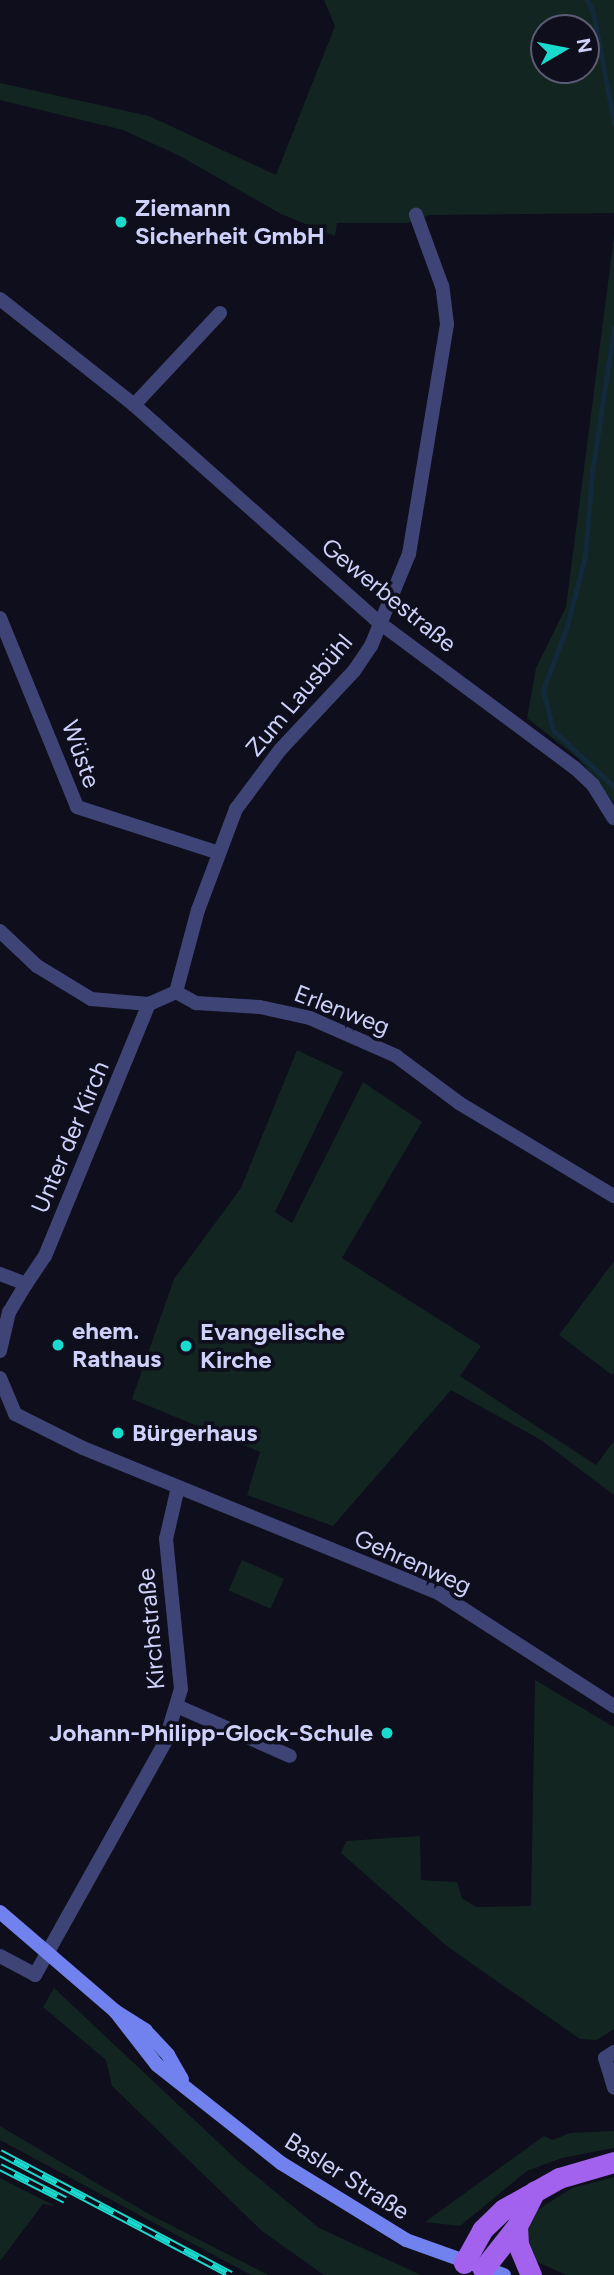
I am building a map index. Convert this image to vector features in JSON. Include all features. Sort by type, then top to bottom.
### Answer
[{"type":"main road","name":"Basler Straße","points":[[0,1912],[115,2011],[145,2030],[168,2054],[184,2083],[245,2137],[314,2184],[406,2239],[504,2275]]},
{"type":"main road","points":[[474,2266],[492,2219],[536,2190],[579,2170],[614,2162]]},
{"type":"main road","points":[[474,2266],[517,2226],[536,2190]]},
{"type":"main road","points":[[517,2226],[517,2245],[531,2275]]},
{"type":"street","name":"Zum Lausbühl","points":[[176,992],[219,853],[236,809],[296,732],[354,671],[381,624],[409,554],[447,324],[442,286],[416,215]]},
{"type":"street","name":"Gewerbestraße","points":[[1,301],[134,405],[381,624],[575,768],[593,785],[614,818]]},
{"type":"street","points":[[134,405],[219,313]]},
{"type":"street","name":"Wüste","points":[[0,618],[77,807],[219,853]]},
{"type":"street","points":[[0,930],[37,966],[91,999],[149,1004],[176,992]]},
{"type":"street","name":"Erlenweg","points":[[176,992],[196,1003],[295,1012],[396,1056],[460,1103],[614,1196]]},
{"type":"street","name":"Unter der Kirch","points":[[26,1284],[45,1256],[149,1004]]},
{"type":"street","points":[[0,1274],[26,1284],[9,1312],[0,1351]]},
{"type":"street","points":[[0,1382],[15,1414],[83,1448],[178,1487]]},
{"type":"street","name":"Gehrenweg","points":[[178,1487],[440,1594],[614,1706]]},
{"type":"street","name":"Kirchstraße","points":[[48,1955],[148,1779],[179,1707],[180,1664],[166,1539],[178,1487]]},
{"type":"street","points":[[179,1707],[289,1756]]},
{"type":"street","points":[[0,1956],[35,1975],[48,1955]]},
{"type":"street","points":[[614,2052],[605,2058],[614,2088]]},
{"type":"green space","points":[[324,0],[614,0],[614,213],[430,215],[407,223],[337,223],[335,236],[281,214],[180,156],[123,130],[0,100],[0,83],[149,116],[276,175],[335,26]]},
{"type":"green space","points":[[614,237],[614,803],[579,759],[527,718],[536,668],[566,607]]},
{"type":"green space","points":[[297,1050],[343,1072],[275,1212],[292,1223],[363,1082],[422,1122],[342,1258],[481,1346],[460,1376],[596,1465],[614,1441],[614,1495],[541,1440],[451,1390],[333,1526],[247,1495],[260,1452],[132,1399],[174,1279],[241,1188]]},
{"type":"green space","points":[[614,1261],[614,1372],[612,1375],[559,1335]]},
{"type":"green space","points":[[242,1560],[284,1579],[271,1609],[229,1590]]},
{"type":"green space","points":[[535,1680],[614,1727],[614,2029],[597,2040],[580,2039],[448,1947],[341,1853],[346,1841],[420,1836],[421,1880],[457,1882],[462,1898],[476,1907],[531,1906]]},
{"type":"green space","points":[[54,1988],[238,2161],[319,2228],[421,2275],[324,2275],[262,2231],[112,2086],[106,2060],[43,2007]]},
{"type":"green space","points":[[0,2126],[147,2213],[268,2275],[251,2275],[0,2140]]},
{"type":"green space","points":[[614,2131],[614,2148],[562,2158],[527,2171],[460,2226],[425,2222],[544,2136],[553,2140],[570,2133]]},
{"type":"green space","points":[[614,2177],[614,2275],[566,2275],[535,2261],[525,2239],[534,2212],[572,2188]]},
{"type":"green space","points":[[0,2178],[55,2206],[43,2204],[0,2261]]},
{"type":"waterway","points":[[587,0],[593,12],[614,123]]},
{"type":"waterway","points":[[614,327],[592,473],[585,556],[567,626],[543,690],[553,730],[614,787]]},
{"type":"railway","points":[[0,2153],[231,2275]]},
{"type":"railway","points":[[0,2167],[65,2200]]},
{"type":"place","name":"Ziemann Sicherheit GmbH","points":[[121,222]]},
{"type":"place","name":"ehem. Rathaus","points":[[58,1345]]},
{"type":"place","name":"Evangelische Kirche","points":[[186,1346]]},
{"type":"place","name":"Bürgerhaus","points":[[118,1433]]},
{"type":"place","name":"Johann-Philipp-Glock-Schule","points":[[387,1733]]}]
